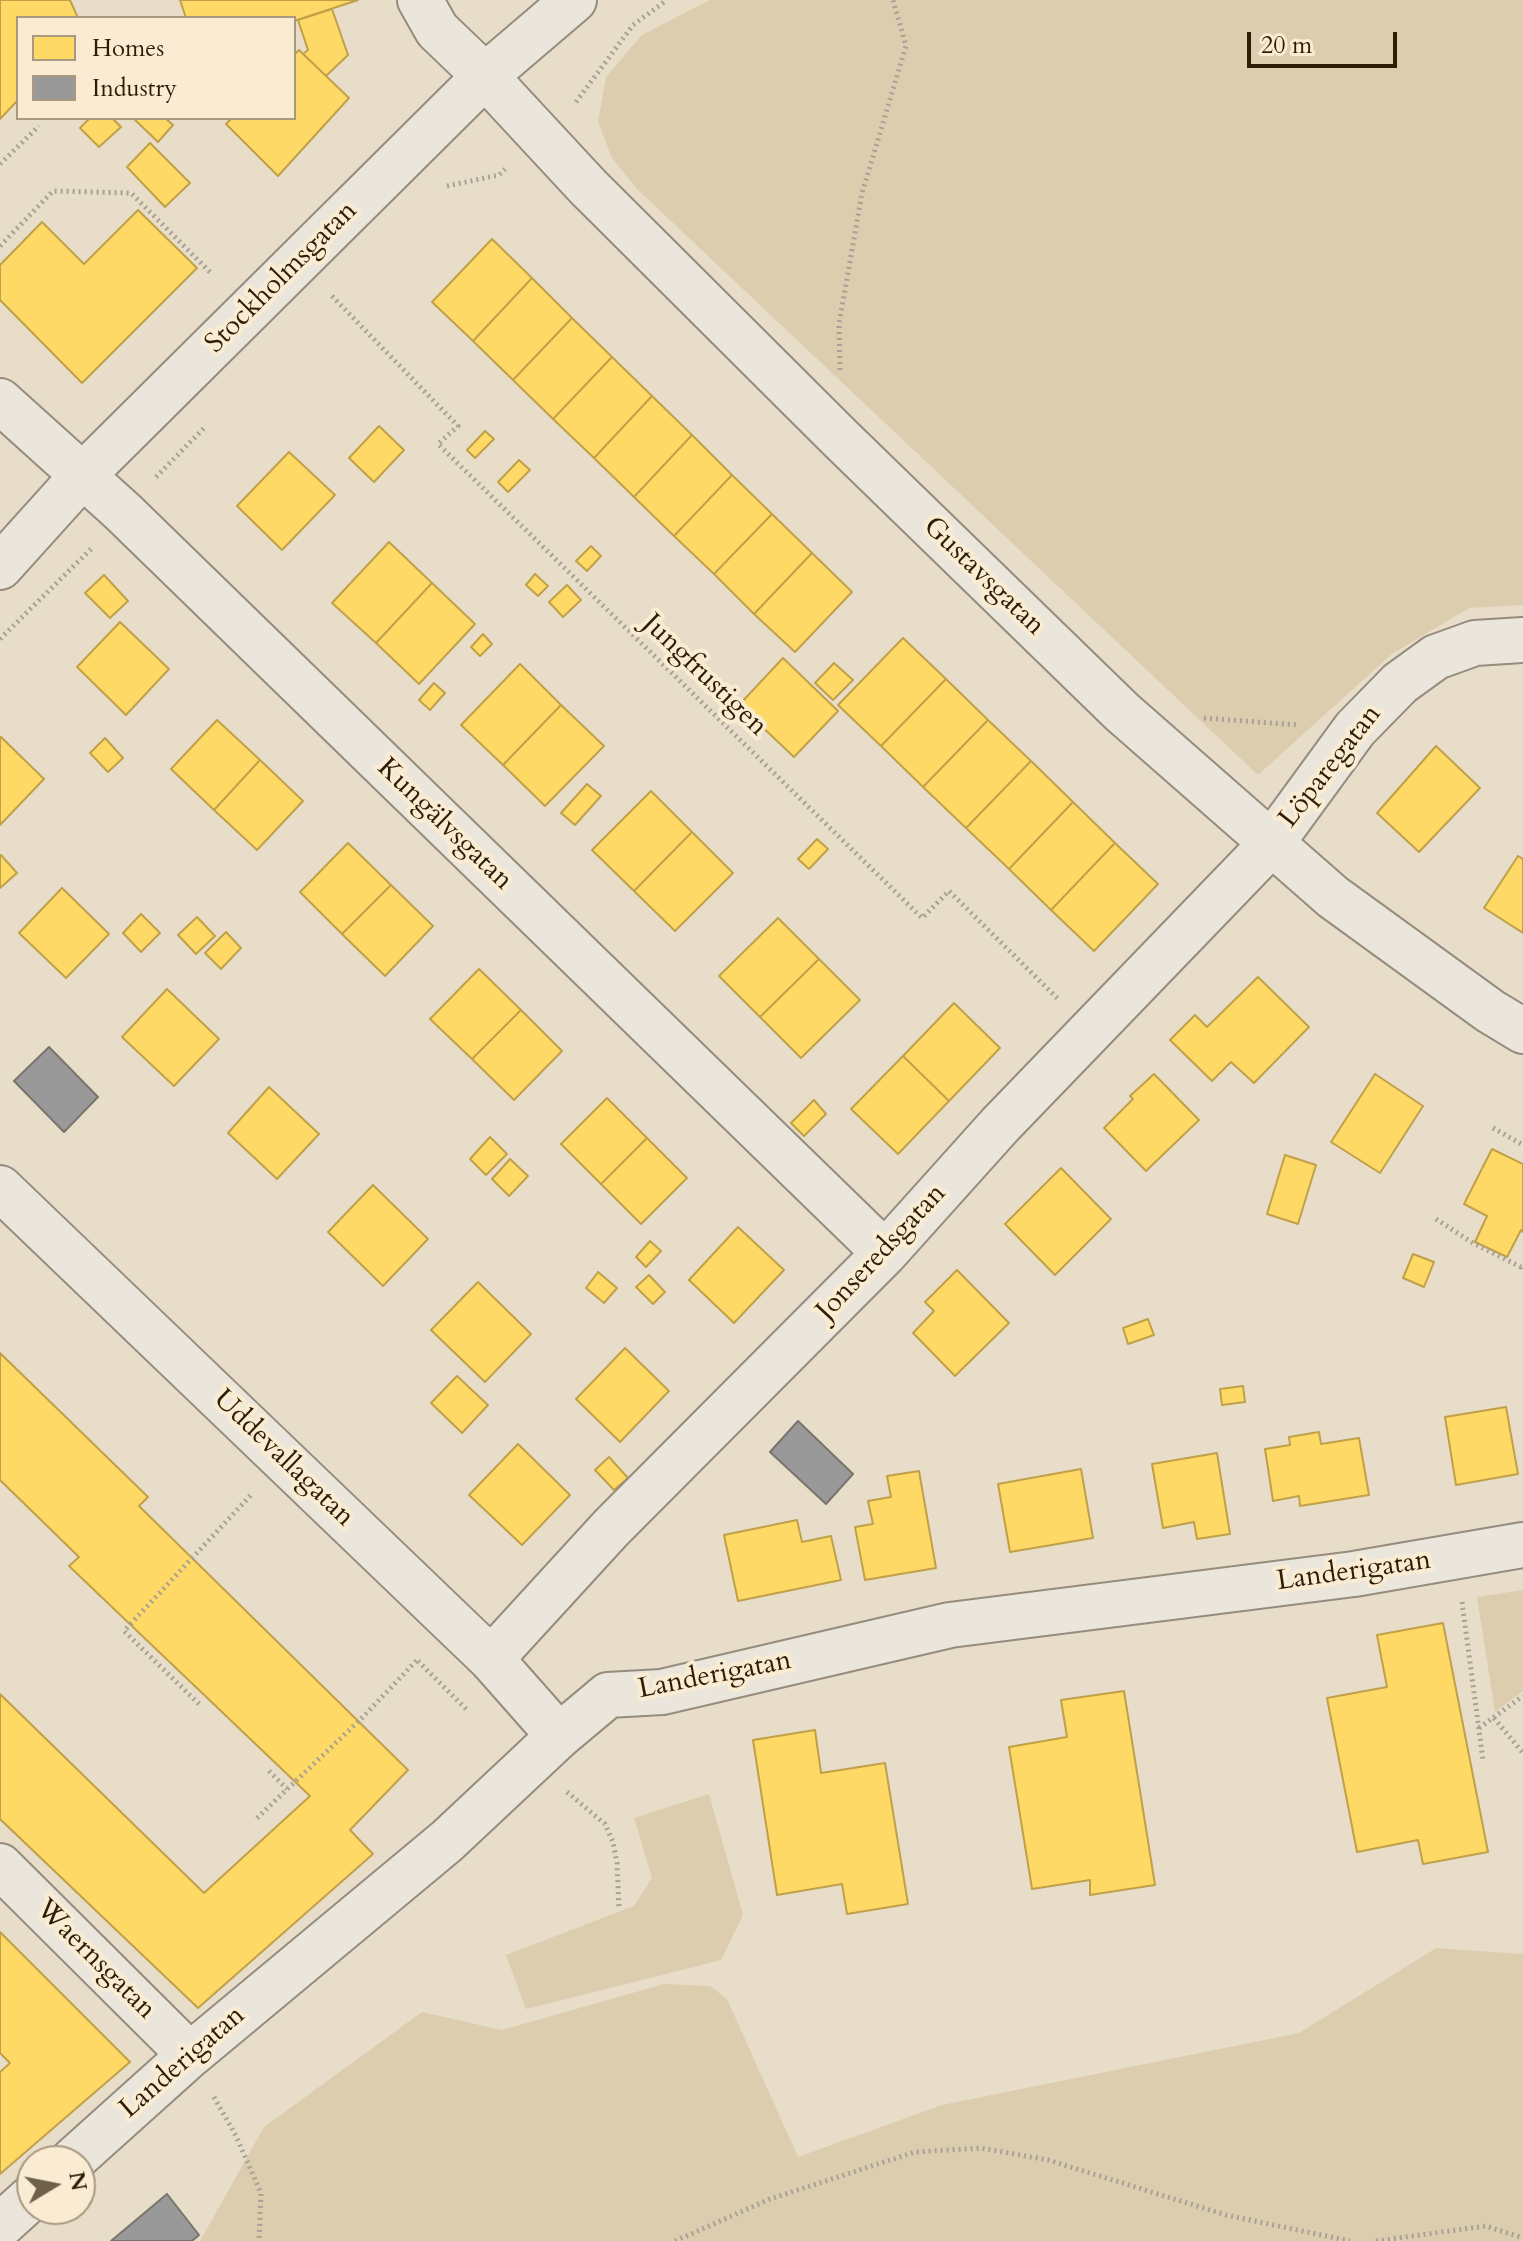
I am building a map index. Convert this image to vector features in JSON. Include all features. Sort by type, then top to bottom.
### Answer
[{"type":"street","name":"Gustavsgatan","points":[[420,0],[437,30],[485,76],[539,136],[841,439],[1122,712],[1333,897],[1490,1011],[1523,1031]]},
{"type":"street","name":"Stockholmsgatan","points":[[0,567],[83,475],[485,76],[574,0]]},
{"type":"street","name":"Kungälvsgatan","points":[[0,401],[122,511],[885,1253]]},
{"type":"street","name":"Löparegatan","points":[[1271,844],[1355,729],[1400,683],[1436,657],[1475,643],[1523,640]]},
{"type":"street","name":"Jonseredsgatan","points":[[491,1659],[611,1528],[885,1253],[1000,1125],[1271,844]]},
{"type":"street","name":"Uddevallagatan","points":[[0,1188],[491,1659],[559,1736]]},
{"type":"street","name":"Landerigatan","points":[[90,2145],[190,2055],[447,1841],[559,1736],[608,1695],[662,1692],[950,1625],[1354,1574],[1523,1545]]},
{"type":"street","name":"Waernsgatan","points":[[0,1866],[190,2055]]},
{"type":"street","points":[[0,2226],[16,2212]]},
{"type":"path","points":[[439,191],[451,183],[499,175],[573,106],[590,79],[633,25],[667,0]]},
{"type":"path","points":[[841,439],[841,309],[862,193],[906,46],[893,0]]},
{"type":"path","points":[[0,164],[39,126]]},
{"type":"path","points":[[0,246],[53,191],[131,193],[210,272]]},
{"type":"path","points":[[323,304],[342,285]]},
{"type":"path","name":"Jungfrustigen","points":[[332,295],[458,426],[438,444],[922,918],[949,891],[1091,1031]]},
{"type":"path","points":[[0,639],[85,557],[122,511],[208,424]]},
{"type":"path","points":[[1200,718],[1355,729]]},
{"type":"path","points":[[1493,1128],[1523,1145]]},
{"type":"path","points":[[1436,1219],[1473,1243],[1521,1267],[1523,1264]]},
{"type":"path","points":[[199,1704],[124,1631],[251,1495]]},
{"type":"path","points":[[1460,1592],[1483,1760]]},
{"type":"path","points":[[257,1818],[417,1660]]},
{"type":"path","points":[[1479,1728],[1523,1696]]},
{"type":"path","points":[[1494,1718],[1523,1753]]},
{"type":"path","points":[[269,1771],[287,1789]]},
{"type":"path","points":[[558,1788],[573,1795],[605,1824],[617,1863],[619,1909]]},
{"type":"path","points":[[190,2055],[236,2136],[261,2193],[259,2241]]},
{"type":"path","points":[[675,2241],[770,2199],[915,2152],[981,2148],[1048,2160],[1226,2215],[1350,2241]]},
{"type":"path","points":[[1376,2241],[1486,2226],[1523,2238]]},
{"type":"shaded area","points":[[710,0],[1523,0],[1523,605],[1469,608],[1392,654],[1258,775],[637,189],[612,158],[598,122],[606,77],[642,35]]},
{"type":"shaded area","points":[[1523,1590],[1523,1691],[1495,1712],[1477,1597]]},
{"type":"shaded area","points":[[709,1794],[743,1915],[721,1960],[526,2009],[506,1955],[634,1906],[652,1878],[634,1818]]},
{"type":"shaded area","points":[[1436,1948],[1523,1954],[1523,2241],[200,2241],[264,2127],[422,2012],[502,2030],[664,1984],[710,1986],[727,1999],[798,2157],[942,2105],[1299,2033]]},
{"type":"building: Homes","points":[[0,0],[70,0],[77,16],[16,16],[16,102],[0,119]]},
{"type":"building: Homes","points":[[180,0],[358,0],[296,20],[296,16],[185,16]]},
{"type":"building: Homes","points":[[332,9],[348,55],[326,76],[303,54],[308,50],[298,20]]},
{"type":"building: Homes","points":[[299,50],[349,98],[278,176],[226,124],[230,120],[296,120],[296,53]]},
{"type":"building: Homes","points":[[88,120],[114,120],[121,127],[99,147],[80,128]]},
{"type":"building: Homes","points":[[135,120],[167,120],[173,125],[158,142]]},
{"type":"building: Homes","points":[[150,143],[190,183],[165,207],[127,167]]},
{"type":"building: Homes","points":[[138,210],[197,268],[82,383],[0,300],[0,265],[42,222],[84,264]]},
{"type":"building: Homes","points":[[492,239],[532,278],[473,341],[432,302]]},
{"type":"building: Homes","points":[[532,278],[572,318],[513,380],[473,341]]},
{"type":"building: Homes","points":[[572,318],[612,357],[553,419],[513,380]]},
{"type":"building: Homes","points":[[612,357],[652,396],[594,458],[553,419]]},
{"type":"building: Homes","points":[[652,396],[692,435],[634,497],[594,458]]},
{"type":"building: Homes","points":[[379,426],[404,450],[374,482],[349,458]]},
{"type":"building: Homes","points":[[485,431],[494,439],[475,458],[467,450]]},
{"type":"building: Homes","points":[[692,435],[732,475],[674,536],[634,497]]},
{"type":"building: Homes","points":[[289,452],[335,495],[282,550],[237,506]]},
{"type":"building: Homes","points":[[519,460],[530,470],[508,492],[498,482]]},
{"type":"building: Homes","points":[[732,475],[772,514],[714,574],[674,536]]},
{"type":"building: Homes","points":[[772,514],[812,553],[754,614],[714,574]]},
{"type":"building: Homes","points":[[389,542],[432,583],[376,643],[332,603]]},
{"type":"building: Homes","points":[[591,546],[601,556],[587,571],[576,561]]},
{"type":"building: Homes","points":[[812,553],[852,592],[795,652],[754,614]]},
{"type":"building: Homes","points":[[535,574],[548,586],[538,596],[526,585]]},
{"type":"building: Homes","points":[[104,575],[128,601],[110,618],[85,593]]},
{"type":"building: Homes","points":[[432,583],[475,624],[419,684],[376,643]]},
{"type":"building: Homes","points":[[567,585],[581,600],[563,617],[549,602]]},
{"type":"building: Homes","points":[[120,622],[169,669],[126,715],[77,667]]},
{"type":"building: Homes","points":[[483,634],[492,644],[480,656],[471,647]]},
{"type":"building: Homes","points":[[903,638],[946,679],[881,746],[838,705]]},
{"type":"building: Homes","points":[[783,658],[838,711],[794,757],[739,705]]},
{"type":"building: Homes","points":[[834,663],[853,680],[833,700],[815,683]]},
{"type":"building: Homes","points":[[520,664],[561,705],[503,765],[461,725]]},
{"type":"building: Homes","points":[[946,679],[988,720],[923,787],[881,746]]},
{"type":"building: Homes","points":[[434,683],[445,693],[430,710],[419,700]]},
{"type":"building: Homes","points":[[561,705],[604,746],[545,806],[503,765]]},
{"type":"building: Homes","points":[[217,720],[260,760],[214,810],[171,769]]},
{"type":"building: Homes","points":[[988,720],[1031,761],[966,828],[923,787]]},
{"type":"building: Homes","points":[[0,738],[44,779],[0,825]]},
{"type":"building: Homes","points":[[105,738],[123,758],[108,772],[90,753]]},
{"type":"building: Homes","points":[[1436,746],[1480,788],[1419,852],[1377,813]]},
{"type":"building: Homes","points":[[260,760],[303,801],[257,850],[214,810]]},
{"type":"building: Homes","points":[[1031,761],[1073,802],[1009,869],[966,828]]},
{"type":"building: Homes","points":[[587,784],[601,796],[575,825],[561,813]]},
{"type":"building: Homes","points":[[651,791],[692,832],[634,891],[592,850]]},
{"type":"building: Homes","points":[[1073,802],[1115,843],[1051,910],[1009,869]]},
{"type":"building: Homes","points":[[692,832],[733,873],[675,931],[634,891]]},
{"type":"building: Homes","points":[[817,839],[828,849],[809,869],[798,859]]},
{"type":"building: Homes","points":[[348,843],[391,885],[342,934],[300,892]]},
{"type":"building: Homes","points":[[1115,843],[1158,884],[1094,951],[1051,910]]},
{"type":"building: Homes","points":[[0,856],[17,873],[0,888]]},
{"type":"building: Homes","points":[[1518,856],[1523,859],[1523,933],[1484,908]]},
{"type":"building: Homes","points":[[391,885],[433,926],[385,976],[342,934]]},
{"type":"building: Homes","points":[[62,888],[109,934],[66,978],[19,933]]},
{"type":"building: Homes","points":[[141,914],[160,933],[141,952],[123,933]]},
{"type":"building: Homes","points":[[197,917],[215,936],[196,954],[178,935]]},
{"type":"building: Homes","points":[[778,918],[819,959],[760,1017],[719,976]]},
{"type":"building: Homes","points":[[226,932],[241,948],[221,969],[205,953]]},
{"type":"building: Homes","points":[[819,959],[860,1000],[801,1058],[760,1017]]},
{"type":"building: Homes","points":[[479,969],[521,1010],[472,1059],[430,1019]]},
{"type":"building: Homes","points":[[1258,977],[1309,1027],[1254,1083],[1231,1062],[1212,1081],[1170,1040],[1195,1015],[1207,1027]]},
{"type":"building: Homes","points":[[167,989],[219,1039],[174,1086],[122,1037]]},
{"type":"building: Homes","points":[[954,1003],[1000,1048],[949,1101],[903,1056]]},
{"type":"building: Homes","points":[[521,1010],[562,1051],[514,1100],[472,1059]]},
{"type":"building: Homes","points":[[903,1056],[949,1101],[898,1154],[851,1109]]},
{"type":"building: Homes","points":[[1154,1074],[1199,1120],[1146,1171],[1104,1128],[1133,1099],[1130,1096]]},
{"type":"building: Homes","points":[[1375,1074],[1423,1106],[1380,1173],[1331,1142]]},
{"type":"building: Homes","points":[[269,1087],[319,1134],[277,1179],[228,1133]]},
{"type":"building: Homes","points":[[607,1098],[647,1138],[601,1184],[561,1144]]},
{"type":"building: Homes","points":[[814,1100],[826,1114],[804,1136],[791,1123]]},
{"type":"building: Homes","points":[[490,1137],[507,1154],[486,1175],[470,1159]]},
{"type":"building: Homes","points":[[647,1138],[687,1178],[641,1224],[601,1184]]},
{"type":"building: Homes","points":[[1492,1149],[1523,1164],[1523,1232],[1521,1230],[1507,1257],[1475,1242],[1487,1216],[1464,1204]]},
{"type":"building: Homes","points":[[1285,1155],[1316,1165],[1298,1224],[1267,1214]]},
{"type":"building: Homes","points":[[510,1159],[528,1176],[509,1196],[492,1179]]},
{"type":"building: Homes","points":[[1061,1168],[1111,1219],[1055,1275],[1005,1224]]},
{"type":"building: Homes","points":[[373,1185],[428,1239],[383,1286],[328,1232]]},
{"type":"building: Homes","points":[[738,1227],[784,1270],[734,1323],[689,1280]]},
{"type":"building: Homes","points":[[650,1241],[661,1251],[646,1267],[636,1257]]},
{"type":"building: Homes","points":[[1413,1254],[1434,1262],[1424,1287],[1403,1278]]},
{"type":"building: Homes","points":[[957,1270],[1009,1323],[955,1376],[913,1333],[934,1311],[925,1302]]},
{"type":"building: Homes","points":[[598,1272],[617,1288],[604,1303],[586,1288]]},
{"type":"building: Homes","points":[[649,1275],[665,1292],[653,1304],[636,1287]]},
{"type":"building: Homes","points":[[478,1282],[531,1334],[485,1382],[431,1330]]},
{"type":"building: Homes","points":[[1148,1319],[1154,1335],[1128,1344],[1123,1328]]},
{"type":"building: Homes","points":[[625,1348],[669,1391],[620,1442],[576,1399]]},
{"type":"building: Homes","points":[[0,1353],[148,1497],[139,1506],[408,1770],[350,1830],[373,1854],[198,2008],[0,1819],[0,1694],[204,1893],[310,1796],[69,1566],[79,1557],[0,1480]]},
{"type":"building: Homes","points":[[457,1376],[488,1405],[462,1433],[431,1403]]},
{"type":"building: Homes","points":[[1243,1386],[1245,1402],[1222,1405],[1220,1389]]},
{"type":"building: Homes","points":[[1506,1407],[1518,1474],[1456,1485],[1445,1417]]},
{"type":"building: Homes","points":[[1319,1432],[1321,1444],[1359,1438],[1369,1495],[1300,1506],[1299,1496],[1273,1501],[1265,1449],[1290,1445],[1289,1437]]},
{"type":"building: Homes","points":[[518,1444],[570,1495],[522,1545],[469,1495]]},
{"type":"building: Homes","points":[[1217,1453],[1230,1534],[1197,1539],[1194,1522],[1163,1528],[1152,1464]]},
{"type":"building: Homes","points":[[609,1457],[628,1478],[614,1490],[595,1470]]},
{"type":"building: Homes","points":[[1081,1469],[1093,1538],[1010,1552],[998,1484]]},
{"type":"building: Homes","points":[[919,1471],[936,1568],[865,1580],[855,1527],[873,1524],[868,1501],[891,1497],[887,1476]]},
{"type":"building: Homes","points":[[797,1520],[802,1542],[831,1536],[841,1580],[738,1601],[724,1535]]},
{"type":"building: Homes","points":[[1443,1623],[1488,1852],[1423,1864],[1418,1840],[1357,1852],[1327,1698],[1387,1687],[1377,1635]]},
{"type":"building: Homes","points":[[1124,1691],[1155,1885],[1090,1895],[1090,1880],[1032,1889],[1009,1747],[1067,1737],[1061,1700]]},
{"type":"building: Homes","points":[[815,1730],[821,1773],[885,1763],[908,1904],[847,1914],[842,1884],[777,1895],[753,1740]]},
{"type":"building: Homes","points":[[0,1932],[130,2062],[34,2145],[16,2145],[16,2160],[0,2174],[0,2072],[10,2063],[0,2053]]},
{"type":"building: Industry","points":[[49,1047],[98,1097],[64,1132],[14,1081]]},
{"type":"building: Industry","points":[[798,1421],[853,1474],[826,1504],[770,1452]]},
{"type":"building: Industry","points":[[167,2194],[199,2235],[192,2241],[111,2241]]}]
